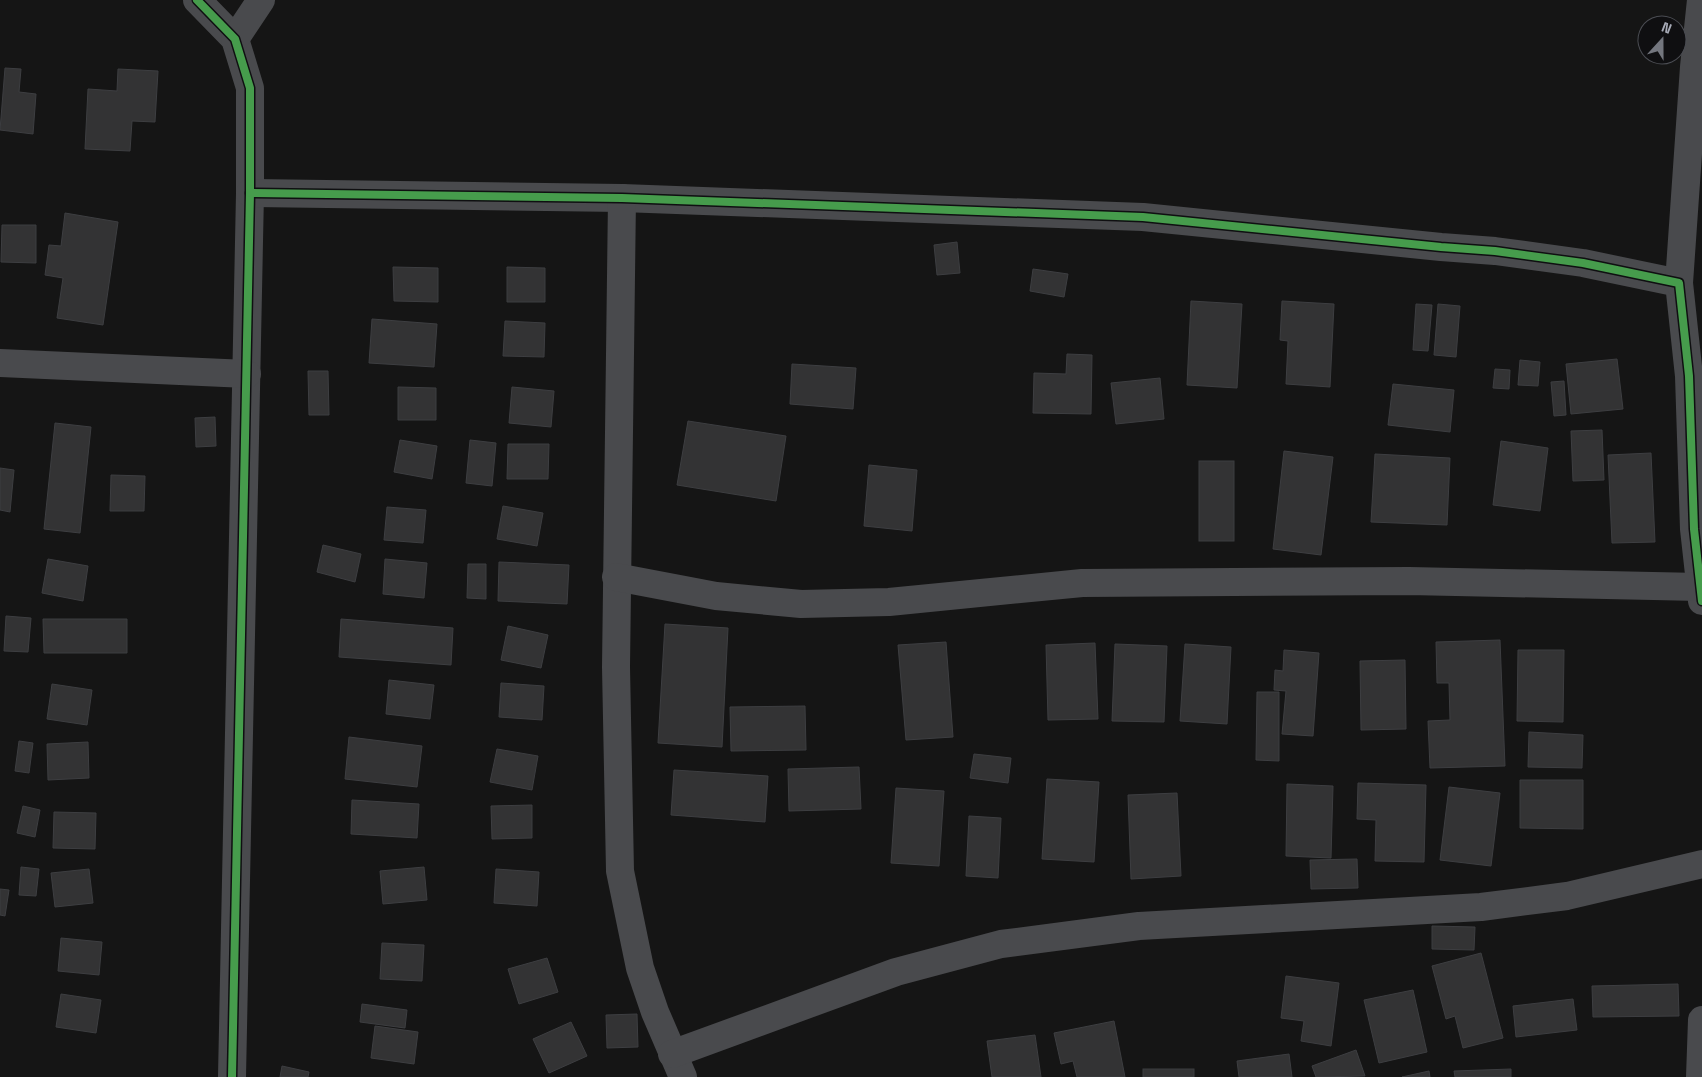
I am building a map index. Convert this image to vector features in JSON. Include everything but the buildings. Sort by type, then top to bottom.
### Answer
[{"type":"street","points":[[197,0],[235,38],[250,88],[247,374],[232,1077]]},
{"type":"street","points":[[235,38],[262,0]]},
{"type":"street","points":[[616,577],[716,596],[801,604],[889,602],[1082,583],[1408,581],[1701,594],[1694,529],[1689,376],[1680,283],[1694,67],[1701,0]]},
{"type":"street","points":[[250,193],[622,198],[1143,217],[1495,251],[1583,263],[1680,283]]},
{"type":"street","points":[[622,198],[616,577],[620,871],[640,968],[678,1065],[896,972],[1001,944],[1139,926],[1481,907],[1567,896],[1702,864]]},
{"type":"street","points":[[0,363],[247,374]]},
{"type":"street","points":[[1700,1077],[1702,1020]]},
{"type":"cycle path","points":[[197,0],[235,39],[250,88],[250,193],[232,1077]]},
{"type":"cycle path","points":[[250,193],[622,198],[1143,217],[1495,251],[1583,263],[1679,283],[1689,376],[1694,529],[1702,601]]}]
